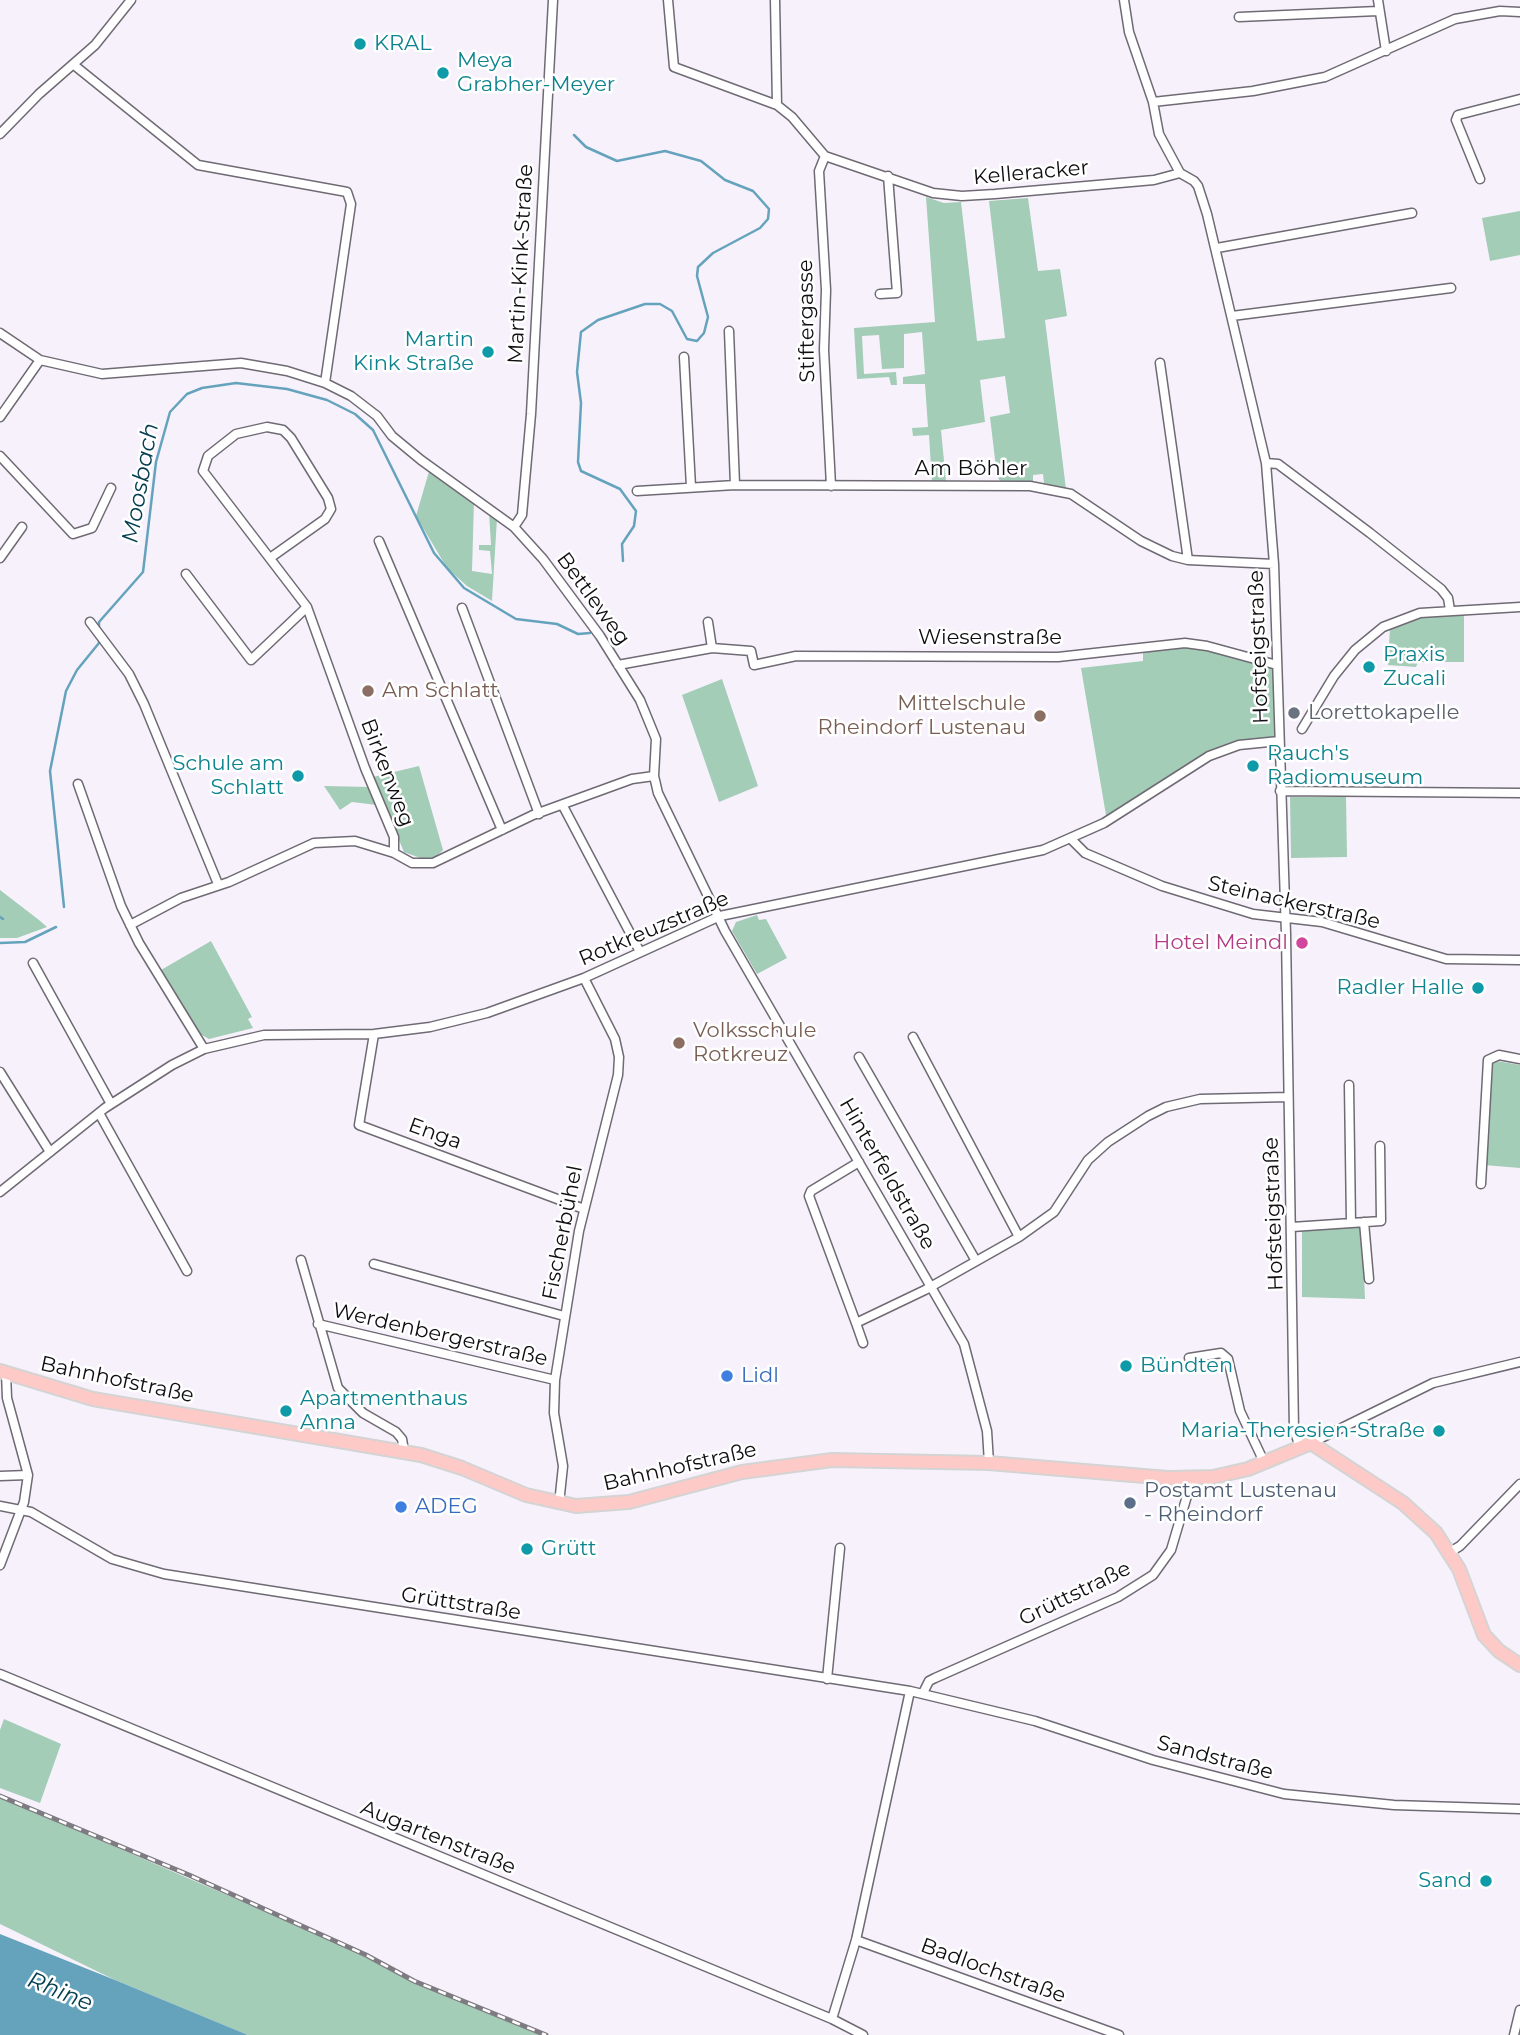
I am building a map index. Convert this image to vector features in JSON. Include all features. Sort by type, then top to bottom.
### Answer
[{"type":"main road","name":"Bahnhofstraße","points":[[3,1372],[93,1399],[404,1451],[462,1468],[526,1495],[559,1504],[591,1506],[629,1502],[742,1472],[801,1462],[880,1459],[989,1463],[1192,1479],[1213,1478],[1306,1445]]},
{"type":"main road","points":[[1306,1445],[1403,1503],[1436,1533],[1450,1552],[1484,1635],[1499,1651],[1520,1665]]},
{"type":"street","points":[[0,134],[119,19],[131,0]]},
{"type":"street","name":"Martin-Kink-Straße","points":[[514,527],[523,515],[531,414],[553,0]]},
{"type":"street","points":[[668,0],[674,67],[777,105],[792,117],[825,156]]},
{"type":"street","points":[[775,0],[777,105]]},
{"type":"street","name":"Hofsteigstraße","points":[[1124,0],[1129,32],[1153,102],[1159,134],[1180,173],[1198,186],[1217,248],[1266,463],[1274,564],[1277,665],[1292,1227],[1294,1430],[1306,1445]]},
{"type":"street","points":[[1378,0],[1386,51]]},
{"type":"street","points":[[1500,0],[1500,12]]},
{"type":"street","points":[[1240,17],[1378,11]]},
{"type":"street","points":[[1153,102],[1253,91],[1325,77],[1455,19],[1500,12],[1520,12]]},
{"type":"street","points":[[74,65],[198,165],[347,192],[351,204],[325,383]]},
{"type":"street","points":[[1480,179],[1456,120],[1458,115],[1520,99]]},
{"type":"street","name":"Kelleracker","points":[[825,156],[933,193],[962,196],[1154,180],[1180,173]]},
{"type":"street","name":"Stiftergasse","points":[[825,156],[819,171],[826,290],[824,350],[831,486]]},
{"type":"street","points":[[880,294],[897,293],[888,176]]},
{"type":"street","points":[[1217,248],[1412,213]]},
{"type":"street","points":[[1232,316],[1451,288]]},
{"type":"street","points":[[729,331],[735,485]]},
{"type":"street","name":"Bettleweg","points":[[0,332],[40,360],[102,374],[241,363],[288,371],[325,383],[351,396],[421,460],[514,527],[564,586],[618,665],[653,728],[654,776],[658,793],[720,916]]},
{"type":"street","points":[[684,358],[691,487]]},
{"type":"street","points":[[0,417],[40,360]]},
{"type":"street","points":[[1160,363],[1188,560]]},
{"type":"street","name":"Birkenweg","points":[[270,558],[325,519],[331,509],[328,498],[291,438],[283,430],[267,427],[251,429],[228,440],[208,456],[204,471],[307,607],[365,768],[394,837],[394,853]]},
{"type":"street","points":[[0,456],[73,534],[92,528],[111,488]]},
{"type":"street","points":[[1266,463],[1278,464],[1441,589],[1448,598],[1450,610]]},
{"type":"street","name":"Am Böhler","points":[[637,491],[735,485],[1048,488],[1071,494],[1156,549],[1188,560],[1274,564]]},
{"type":"street","points":[[0,558],[22,527]]},
{"type":"street","points":[[379,541],[502,830]]},
{"type":"street","points":[[186,573],[251,660],[307,607]]},
{"type":"street","points":[[1302,729],[1334,676],[1369,637],[1403,617],[1450,610],[1520,607]]},
{"type":"street","points":[[463,608],[539,814]]},
{"type":"street","points":[[90,622],[129,674],[144,704],[218,884]]},
{"type":"street","points":[[708,622],[712,648]]},
{"type":"street","name":"Wiesenstraße","points":[[618,665],[712,648],[751,651],[754,665],[796,656],[1058,657],[1185,643],[1207,646],[1277,665]]},
{"type":"street","name":"Rotkreuzstraße","points":[[0,1192],[111,1104],[172,1065],[204,1049],[264,1035],[374,1034],[430,1027],[487,1013],[584,978],[639,950],[720,916],[1011,858],[1072,840],[1104,823],[1209,756],[1239,745],[1279,741]]},
{"type":"street","points":[[130,925],[181,898],[314,843],[355,841],[394,853],[412,863],[432,863],[539,814],[632,779],[654,776]]},
{"type":"street","points":[[78,784],[130,925],[204,1049]]},
{"type":"street","points":[[1280,791],[1520,793]]},
{"type":"street","points":[[563,806],[639,950]]},
{"type":"street","name":"Steinackerstraße","points":[[1072,840],[1084,853],[1162,886],[1253,914],[1347,929],[1446,959],[1520,960]]},
{"type":"street","name":"Hinterfeldstraße","points":[[720,916],[725,931],[964,1344],[974,1373],[987,1431],[989,1463]]},
{"type":"street","points":[[33,963],[111,1104]]},
{"type":"street","name":"Fischerbühel","points":[[559,1504],[563,1466],[554,1413],[555,1380],[584,1209],[616,1085],[619,1057],[615,1039],[584,978]]},
{"type":"street","name":"Enga","points":[[374,1034],[359,1125],[584,1209]]},
{"type":"street","points":[[913,1037],[1019,1237]]},
{"type":"street","points":[[1481,1184],[1488,1060],[1499,1055],[1520,1059]]},
{"type":"street","points":[[859,1057],[976,1261]]},
{"type":"street","points":[[0,1072],[50,1152]]},
{"type":"street","points":[[1349,1084],[1351,1223]]},
{"type":"street","points":[[856,1323],[1019,1237],[1054,1212],[1088,1160],[1108,1142],[1148,1116],[1166,1107],[1200,1099],[1288,1097]]},
{"type":"street","points":[[99,1113],[187,1271]]},
{"type":"street","points":[[1292,1227],[1381,1221],[1380,1146]]},
{"type":"street","points":[[859,1161],[811,1191],[809,1196],[863,1343]]},
{"type":"street","points":[[1364,1222],[1369,1279]]},
{"type":"street","name":"Werdenbergerstraße","points":[[301,1260],[338,1388],[363,1413],[396,1432],[402,1439],[404,1451]]},
{"type":"street","points":[[374,1264],[564,1316]]},
{"type":"street","name":"Werdenbergerstraße","points":[[318,1324],[555,1380]]},
{"type":"street","points":[[1189,1358],[1221,1353],[1228,1359],[1240,1411],[1264,1462]]},
{"type":"street","points":[[1306,1445],[1433,1383],[1520,1362]]},
{"type":"street","name":"Bahnhofstraße","points":[[3,1372],[7,1398],[28,1475],[21,1509]]},
{"type":"street","points":[[0,1476],[28,1475]]},
{"type":"street","name":"Grüttstraße","points":[[923,1693],[929,1681],[1118,1597],[1153,1575],[1171,1550],[1192,1479]]},
{"type":"street","points":[[1450,1552],[1460,1546],[1520,1484]]},
{"type":"street","points":[[0,1506],[21,1509],[0,1565]]},
{"type":"street","name":"Grüttstraße","points":[[21,1509],[37,1515],[112,1559],[145,1570],[910,1691]]},
{"type":"street","points":[[827,1679],[840,1548]]},
{"type":"street","name":"Augartenstraße","points":[[0,1674],[832,2019],[863,2035]]},
{"type":"street","points":[[832,2019],[856,1940],[910,1691]]},
{"type":"street","name":"Sandstraße","points":[[910,1691],[1035,1721],[1223,1780],[1284,1794],[1382,1805],[1520,1809]]},
{"type":"street","name":"Badlochstraße","points":[[856,1940],[1119,2035]]},
{"type":"street","points":[[1514,2035],[1520,2010]]},
{"type":"green space","points":[[926,197],[944,203],[961,202],[977,341],[1005,338],[989,201],[1028,198],[1038,271],[1060,269],[1067,316],[1045,320],[1066,489],[1044,483],[1043,474],[1033,475],[1033,483],[1000,481],[997,476],[990,417],[1010,413],[1005,376],[980,380],[985,422],[941,430],[946,482],[932,483],[929,435],[913,436],[912,428],[928,427],[925,384],[903,384],[903,377],[925,374],[922,332],[904,334],[904,368],[882,369],[879,335],[862,336],[864,374],[896,372],[897,385],[891,385],[889,377],[857,379],[854,328],[935,322]]},
{"type":"green space","points":[[1520,211],[1520,255],[1490,261],[1482,218]]},
{"type":"green space","points":[[430,468],[474,501],[472,571],[492,574],[490,551],[479,550],[479,545],[491,545],[489,512],[497,518],[492,601],[467,586],[447,568],[416,516]]},
{"type":"green space","points":[[1464,613],[1464,662],[1418,662],[1416,667],[1388,665],[1390,627],[1421,616]]},
{"type":"green space","points":[[1190,644],[1277,665],[1279,741],[1230,747],[1107,821],[1081,668],[1143,661],[1143,646]]},
{"type":"green space","points":[[722,679],[758,786],[719,802],[682,695]]},
{"type":"green space","points":[[419,766],[443,850],[436,857],[423,859],[404,852],[373,777]]},
{"type":"green space","points":[[324,786],[370,787],[377,805],[352,802],[340,810]]},
{"type":"green space","points":[[1290,797],[1346,797],[1347,857],[1291,858]]},
{"type":"green space","points":[[0,890],[47,927],[17,938],[0,938]]},
{"type":"green space","points":[[757,915],[759,920],[766,919],[787,958],[757,974],[732,931],[736,922]]},
{"type":"green space","points":[[211,941],[252,1017],[248,1019],[253,1028],[209,1039],[200,1034],[161,970]]},
{"type":"green space","points":[[1491,1060],[1520,1065],[1520,1168],[1484,1165]]},
{"type":"green space","points":[[1359,1227],[1362,1230],[1365,1299],[1302,1297],[1302,1231]]},
{"type":"green space","points":[[4,1719],[61,1744],[40,1803],[0,1788],[0,1730]]},
{"type":"green space","points":[[0,1797],[366,1955],[414,1981],[545,2035],[248,2035],[115,1980],[0,1924]]},
{"type":"water","name":"Rhine","points":[[0,1934],[115,1980],[248,2035],[0,2035]]},
{"type":"waterway","name":"Moosbach","points":[[574,135],[586,147],[617,161],[665,151],[701,161],[725,180],[753,191],[769,209],[768,219],[760,228],[713,253],[698,267],[697,276],[708,317],[704,333],[697,341],[687,339],[672,311],[660,304],[645,304],[598,320],[581,332],[577,372],[581,403],[578,462],[581,471],[620,489],[636,511],[634,526],[622,544],[623,561]]},
{"type":"waterway","name":"Moosbach","points":[[99,628],[99,622],[143,572],[156,462],[170,412],[187,394],[202,388],[236,383],[287,389],[327,400],[355,414],[373,430],[434,553],[464,588],[516,619],[557,624],[578,634],[590,633]]},
{"type":"waterway","name":"Moosbach","points":[[64,907],[50,771],[66,691],[77,670],[99,643],[99,638]]},
{"type":"waterway","name":"Moosbach","points":[[0,943],[25,942],[56,927]]},
{"type":"railway","points":[[0,1796],[189,1875],[366,1955],[414,1981],[546,2035]]},
{"type":"place","name":"KRAL","points":[[360,44]]},
{"type":"place","name":"Meya Grabher-Meyer","points":[[443,73]]},
{"type":"place","name":"Martin Kink Straße","points":[[488,352]]},
{"type":"place","name":"Praxis Zucali","points":[[1369,667]]},
{"type":"place","name":"Am Schlatt","points":[[368,691]]},
{"type":"place","name":"Lorettokapelle","points":[[1294,713]]},
{"type":"place","name":"Mittelschule Rheindorf Lustenau","points":[[1040,716]]},
{"type":"place","name":"Rauch's Radiomuseum","points":[[1253,766]]},
{"type":"place","name":"Schule am Schlatt","points":[[298,776]]},
{"type":"place","name":"Hotel Meindl","points":[[1302,943]]},
{"type":"place","name":"Radler Halle","points":[[1478,988]]},
{"type":"place","name":"Volksschule Rotkreuz","points":[[679,1043]]},
{"type":"place","name":"Bündten","points":[[1126,1366]]},
{"type":"place","name":"Lidl","points":[[727,1376]]},
{"type":"place","name":"Apartmenthaus Anna","points":[[286,1411]]},
{"type":"place","name":"Maria-Theresien-Straße","points":[[1439,1431]]},
{"type":"place","name":"Postamt Lustenau - Rheindorf","points":[[1130,1503]]},
{"type":"place","name":"ADEG","points":[[401,1507]]},
{"type":"place","name":"Grütt","points":[[527,1549]]},
{"type":"place","name":"Sand","points":[[1486,1881]]}]
